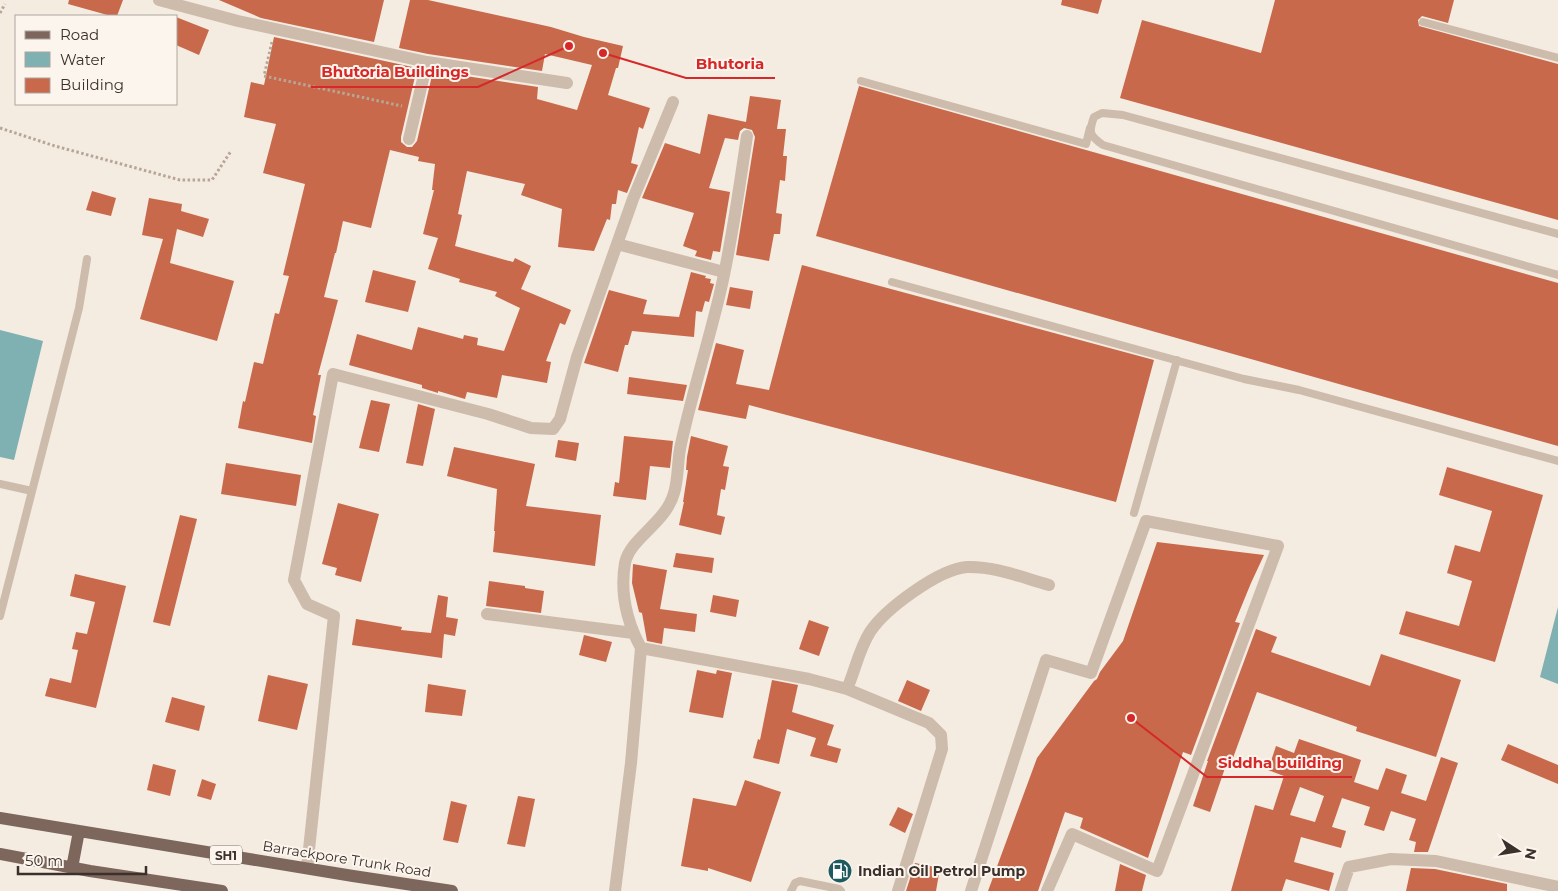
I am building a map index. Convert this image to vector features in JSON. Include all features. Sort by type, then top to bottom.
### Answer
[{"type":"main road","name":"Barrackpore Trunk Road","points":[[0,818],[452,891]]},
{"type":"main road","points":[[72,868],[80,831]]},
{"type":"main road","points":[[0,854],[159,886],[222,891]]},
{"type":"street","points":[[159,0],[274,29],[427,62],[567,83]]},
{"type":"street","points":[[409,139],[427,62]]},
{"type":"street","points":[[307,868],[334,616],[306,604],[294,580],[333,374],[488,414],[531,428],[553,429],[560,419],[576,357],[633,199],[672,102]]},
{"type":"street","points":[[615,891],[631,764],[641,648],[633,633],[626,605],[625,563],[629,552],[671,505],[678,478],[680,446],[724,272],[748,136]]},
{"type":"street","points":[[617,244],[724,272]]},
{"type":"street","points":[[971,891],[1046,660],[1091,673],[1146,521],[1278,546],[1157,871],[1072,834],[1047,891]]},
{"type":"street","points":[[847,689],[869,633],[882,616],[932,580],[952,570],[966,567],[990,569],[1049,585]]},
{"type":"street","points":[[487,614],[633,633]]},
{"type":"street","points":[[641,648],[809,679],[847,689],[929,723],[941,736],[942,749],[898,891]]},
{"type":"street","points":[[1341,891],[1349,868],[1391,858],[1436,862],[1558,887]]},
{"type":"lane","points":[[1424,22],[1558,58]]},
{"type":"lane","points":[[861,81],[1086,144],[1094,117],[1102,113],[1123,115],[1558,234]]},
{"type":"lane","points":[[1090,128],[1093,138],[1104,145],[1558,275]]},
{"type":"lane","points":[[0,616],[79,308],[87,259]]},
{"type":"lane","points":[[892,282],[1558,461]]},
{"type":"lane","points":[[1134,513],[1177,360]]},
{"type":"lane","points":[[0,484],[32,492]]},
{"type":"lane","points":[[791,891],[795,884],[800,881],[841,891]]},
{"type":"path","points":[[0,13],[5,4]]},
{"type":"path","points":[[274,29],[264,76],[416,109]]},
{"type":"path","points":[[0,128],[55,146],[180,180],[212,180],[230,151]]},
{"type":"water","points":[[0,330],[43,341],[14,460],[0,457]]},
{"type":"water","points":[[1558,607],[1558,684],[1540,677]]},
{"type":"building","points":[[69,0],[123,0],[117,15],[107,15],[68,4]]},
{"type":"building","points":[[219,0],[384,0],[374,42],[261,18]]},
{"type":"building","points":[[410,0],[428,0],[551,27],[623,46],[618,68],[616,68],[608,95],[650,108],[643,129],[639,127],[631,163],[638,165],[627,193],[618,190],[616,204],[612,204],[610,220],[607,219],[594,251],[558,247],[562,209],[521,195],[525,184],[467,171],[458,214],[462,215],[455,246],[513,262],[515,258],[531,266],[521,289],[571,310],[565,325],[560,323],[546,361],[551,362],[547,383],[502,375],[497,398],[467,392],[465,399],[438,391],[438,393],[422,388],[422,385],[349,365],[357,334],[412,350],[418,327],[463,339],[464,335],[478,338],[477,345],[504,351],[520,308],[495,296],[497,292],[459,282],[460,279],[428,269],[438,238],[423,234],[434,190],[432,190],[435,164],[418,161],[419,157],[390,150],[371,228],[343,221],[324,297],[338,300],[318,375],[321,375],[313,415],[316,416],[312,443],[238,428],[243,401],[245,402],[254,362],[263,364],[275,313],[279,314],[289,276],[283,275],[305,184],[263,173],[276,124],[244,117],[251,82],[264,85],[274,37],[417,68],[401,137],[401,142],[407,147],[412,147],[417,141],[433,71],[538,87],[537,99],[577,110],[592,65],[545,54],[542,71],[399,48]]},
{"type":"building","points":[[1062,0],[1102,0],[1098,14],[1061,5]]},
{"type":"building","points":[[1275,0],[1454,0],[1448,23],[1422,16],[1418,20],[1419,26],[1558,64],[1558,220],[1120,98],[1142,20],[1261,53]]},
{"type":"building","points":[[178,18],[209,30],[199,55],[178,46]]},
{"type":"building","points":[[859,86],[1558,283],[1558,446],[816,236]]},
{"type":"building","points":[[750,96],[781,100],[777,129],[786,129],[783,156],[787,156],[785,181],[780,180],[776,213],[782,214],[780,234],[774,234],[769,261],[736,255],[755,137],[752,130],[744,128],[740,131],[738,140],[725,138],[709,188],[730,192],[720,252],[713,251],[711,260],[695,256],[697,251],[683,246],[694,213],[642,198],[665,143],[700,154],[708,114],[746,122]]},
{"type":"building","points":[[92,191],[116,198],[111,216],[86,210]]},
{"type":"building","points":[[149,198],[182,204],[181,211],[209,219],[203,237],[177,229],[170,263],[234,281],[217,341],[140,319],[163,239],[142,235]]},
{"type":"building","points":[[802,265],[1154,360],[1116,502],[749,405],[746,419],[698,410],[716,343],[744,350],[736,384],[769,390]]},
{"type":"building","points":[[373,270],[416,281],[408,312],[365,302]]},
{"type":"building","points":[[691,272],[706,276],[705,278],[711,279],[710,283],[714,284],[709,302],[705,301],[702,312],[696,311],[694,337],[632,331],[628,345],[625,345],[618,372],[584,363],[609,290],[647,300],[643,314],[679,317]]},
{"type":"building","points":[[730,287],[753,291],[750,309],[726,305]]},
{"type":"building","points":[[629,377],[687,385],[683,401],[627,394]]},
{"type":"building","points":[[371,400],[390,404],[379,452],[359,448]]},
{"type":"building","points":[[418,404],[435,409],[423,466],[406,463]]},
{"type":"building","points":[[624,436],[673,441],[670,468],[650,466],[646,500],[613,496],[615,482],[619,483]]},
{"type":"building","points":[[691,436],[728,446],[723,466],[729,467],[725,490],[721,489],[717,515],[725,517],[721,535],[679,525],[684,502],[688,470],[686,470],[687,457]]},
{"type":"building","points":[[558,440],[579,443],[576,461],[555,457]]},
{"type":"building","points":[[454,447],[535,464],[526,506],[601,515],[595,566],[493,552],[497,489],[447,476]]},
{"type":"building","points":[[226,463],[301,475],[296,506],[221,494]]},
{"type":"building","points":[[1447,467],[1543,495],[1495,662],[1399,634],[1406,611],[1459,626],[1472,581],[1447,573],[1455,545],[1480,552],[1492,511],[1439,495]]},
{"type":"building","points":[[338,503],[379,514],[361,582],[335,575],[337,568],[322,564]]},
{"type":"building","points":[[180,515],[197,519],[170,626],[153,622]]},
{"type":"building","points":[[1157,542],[1264,555],[1235,622],[1240,623],[1191,755],[1183,752],[1148,858],[1080,828],[1083,818],[1065,812],[1038,891],[988,891],[1037,758],[1097,679],[1123,641]]},
{"type":"building","points":[[676,553],[714,558],[712,573],[673,567]]},
{"type":"building","points":[[633,564],[667,570],[660,609],[697,614],[695,632],[664,628],[662,644],[647,641],[642,613],[639,612],[632,583]]},
{"type":"building","points":[[75,574],[126,586],[96,708],[45,696],[50,678],[71,683],[78,650],[72,649],[76,632],[87,634],[95,602],[70,596]]},
{"type":"building","points":[[489,581],[525,586],[525,588],[544,591],[541,613],[486,606]]},
{"type":"building","points":[[438,595],[448,597],[446,617],[458,619],[455,636],[444,634],[442,658],[352,645],[356,619],[402,627],[401,630],[431,633]]},
{"type":"building","points":[[713,595],[739,600],[736,617],[710,612]]},
{"type":"building","points":[[809,620],[829,627],[819,656],[799,649]]},
{"type":"building","points":[[1256,629],[1277,637],[1271,652],[1370,686],[1381,654],[1461,680],[1436,757],[1356,731],[1357,727],[1257,692],[1229,769],[1225,768],[1210,812],[1193,806],[1207,761]]},
{"type":"building","points":[[584,635],[612,642],[606,662],[579,655]]},
{"type":"building","points":[[697,670],[716,674],[717,670],[732,673],[723,718],[689,712]]},
{"type":"building","points":[[268,675],[308,684],[297,730],[258,721]]},
{"type":"building","points":[[772,680],[798,685],[792,712],[834,725],[827,745],[841,749],[837,763],[810,756],[816,738],[787,729],[779,764],[753,758],[758,739],[760,740]]},
{"type":"building","points":[[907,680],[930,690],[921,711],[898,701]]},
{"type":"building","points":[[428,684],[466,690],[462,716],[425,712]]},
{"type":"building","points":[[172,697],[205,706],[199,731],[165,722]]},
{"type":"building","points":[[1299,739],[1361,760],[1354,782],[1378,790],[1386,768],[1407,775],[1401,793],[1426,801],[1441,757],[1458,763],[1428,852],[1414,852],[1416,842],[1409,840],[1416,819],[1391,811],[1384,831],[1364,825],[1370,807],[1342,798],[1332,827],[1346,831],[1341,848],[1301,837],[1294,862],[1334,873],[1329,891],[1286,879],[1282,891],[1231,891],[1255,805],[1273,810],[1284,776],[1268,770],[1276,746],[1294,753]],"holes":[[[1300,787],[1324,796],[1315,822],[1290,815]]]},
{"type":"building","points":[[1508,744],[1558,765],[1558,784],[1501,760]]},
{"type":"building","points":[[153,764],[176,770],[170,796],[147,790]]},
{"type":"building","points":[[202,779],[216,784],[211,800],[197,796]]},
{"type":"building","points":[[745,780],[781,792],[751,882],[708,868],[708,871],[681,866],[693,798],[736,806]]},
{"type":"building","points":[[518,796],[535,799],[525,847],[507,844]]},
{"type":"building","points":[[451,801],[467,805],[458,843],[443,840]]},
{"type":"building","points":[[898,807],[913,814],[905,833],[889,825]]},
{"type":"building","points":[[915,863],[940,868],[936,891],[906,891]]},
{"type":"building","points":[[1120,864],[1146,875],[1142,891],[1115,891]]},
{"type":"building","points":[[1411,868],[1435,869],[1507,884],[1507,891],[1406,891]]},
{"type":"place","name":"Bhutoria Buildings","points":[[569,46]]},
{"type":"place","name":"Bhutoria","points":[[603,53]]},
{"type":"place","name":"Siddha building","points":[[1131,718]]},
{"type":"place","name":"Indian Oil Petrol Pump","points":[[840,871]]}]
